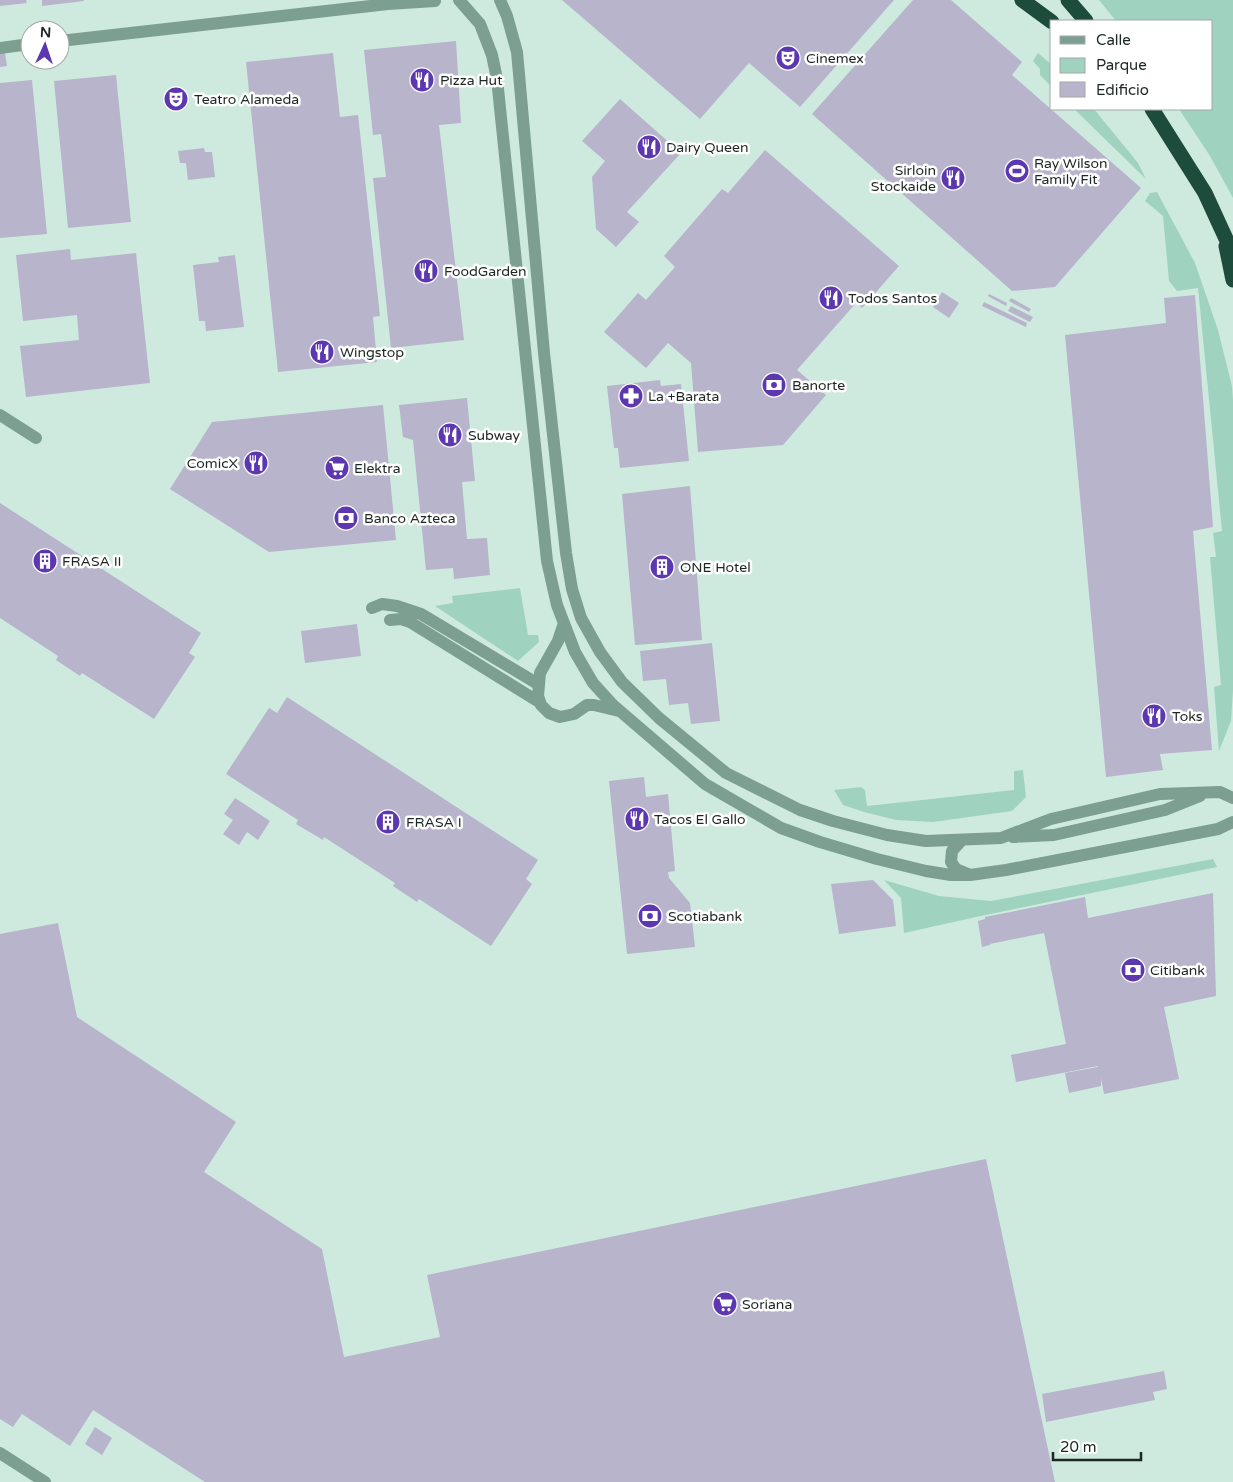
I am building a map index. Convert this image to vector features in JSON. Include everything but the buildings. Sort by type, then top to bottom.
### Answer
[{"type":"highway","points":[[1022,0],[1050,21]]},
{"type":"highway","points":[[1068,0],[1085,20]]},
{"type":"highway","points":[[1153,110],[1206,193],[1233,254]]},
{"type":"highway","points":[[1223,232],[1233,280]]},
{"type":"street","points":[[70,40],[390,2],[437,0]]},
{"type":"street","points":[[459,0],[480,24],[492,55],[497,79],[547,561],[557,605],[575,652],[594,683],[613,704],[705,784],[781,828],[877,859],[926,871],[951,875],[970,875],[1006,870],[1218,829],[1233,822]]},
{"type":"street","points":[[500,0],[507,16],[517,52],[544,353],[565,543],[572,589],[581,618],[600,652],[622,682],[659,718],[726,773],[800,810],[887,835],[926,840],[1001,838],[1051,819],[1160,794],[1220,792],[1233,798]]},
{"type":"street","points":[[0,48],[20,45]]},
{"type":"street","points":[[0,415],[36,438]]},
{"type":"street","points":[[372,608],[382,604],[397,606],[421,614],[538,684]]},
{"type":"street","points":[[390,620],[401,619],[410,622],[539,702],[549,713],[560,717],[574,714],[587,705],[594,704],[622,712]]},
{"type":"street","points":[[539,702],[538,684],[540,672],[558,641],[564,623]]},
{"type":"street","points":[[962,840],[952,851],[950,862],[956,869],[970,875]]},
{"type":"street","points":[[0,1453],[37,1480]]},
{"type":"green space","points":[[1099,0],[1233,0],[1233,198],[1210,156],[1180,110],[1213,110],[1213,20],[1115,20]]},
{"type":"green space","points":[[1038,53],[1050,63],[1050,85],[1040,75],[1040,69],[1033,61]]},
{"type":"green space","points":[[1075,110],[1095,110],[1138,163],[1146,179]]},
{"type":"green space","points":[[1157,192],[1195,263],[1218,330],[1232,386],[1233,690],[1231,721],[1219,751],[1214,687],[1221,685],[1210,557],[1216,557],[1213,533],[1222,531],[1198,288],[1177,291],[1169,281],[1163,216],[1145,201],[1150,193]]},
{"type":"green space","points":[[520,588],[528,635],[538,635],[539,642],[518,661],[435,606],[453,603],[452,596]]},
{"type":"green space","points":[[1023,770],[1026,797],[1012,811],[933,822],[896,820],[864,812],[843,805],[834,790],[861,787],[865,790],[867,806],[1014,790],[1014,771]]},
{"type":"green space","points":[[1213,859],[1217,867],[904,933],[901,898],[884,880],[939,896],[991,901]]},
{"type":"place","name":"Cinemex","points":[[788,58]]},
{"type":"place","name":"Pizza Hut","points":[[422,80]]},
{"type":"place","name":"Teatro Alameda","points":[[176,99]]},
{"type":"place","name":"Dairy Queen","points":[[649,147]]},
{"type":"place","name":"Ray Wilson Family Fit","points":[[1017,171]]},
{"type":"place","name":"Sirloin Stockaide","points":[[953,178]]},
{"type":"place","name":"FoodGarden","points":[[426,271]]},
{"type":"place","name":"Todos Santos","points":[[831,298]]},
{"type":"place","name":"Wingstop","points":[[322,352]]},
{"type":"place","name":"Banorte","points":[[774,385]]},
{"type":"place","name":"La +Barata","points":[[631,396]]},
{"type":"place","name":"Subway","points":[[450,435]]},
{"type":"place","name":"ComicX","points":[[256,463]]},
{"type":"place","name":"Elektra","points":[[337,468]]},
{"type":"place","name":"Banco Azteca","points":[[346,518]]},
{"type":"place","name":"FRASA II","points":[[45,561]]},
{"type":"place","name":"ONE Hotel","points":[[662,567]]},
{"type":"place","name":"Toks","points":[[1154,716]]},
{"type":"place","name":"Tacos El Gallo","points":[[637,819]]},
{"type":"place","name":"FRASA I","points":[[388,822]]},
{"type":"place","name":"Scotiabank","points":[[650,916]]},
{"type":"place","name":"Citibank","points":[[1133,970]]},
{"type":"place","name":"Soriana","points":[[725,1304]]}]
